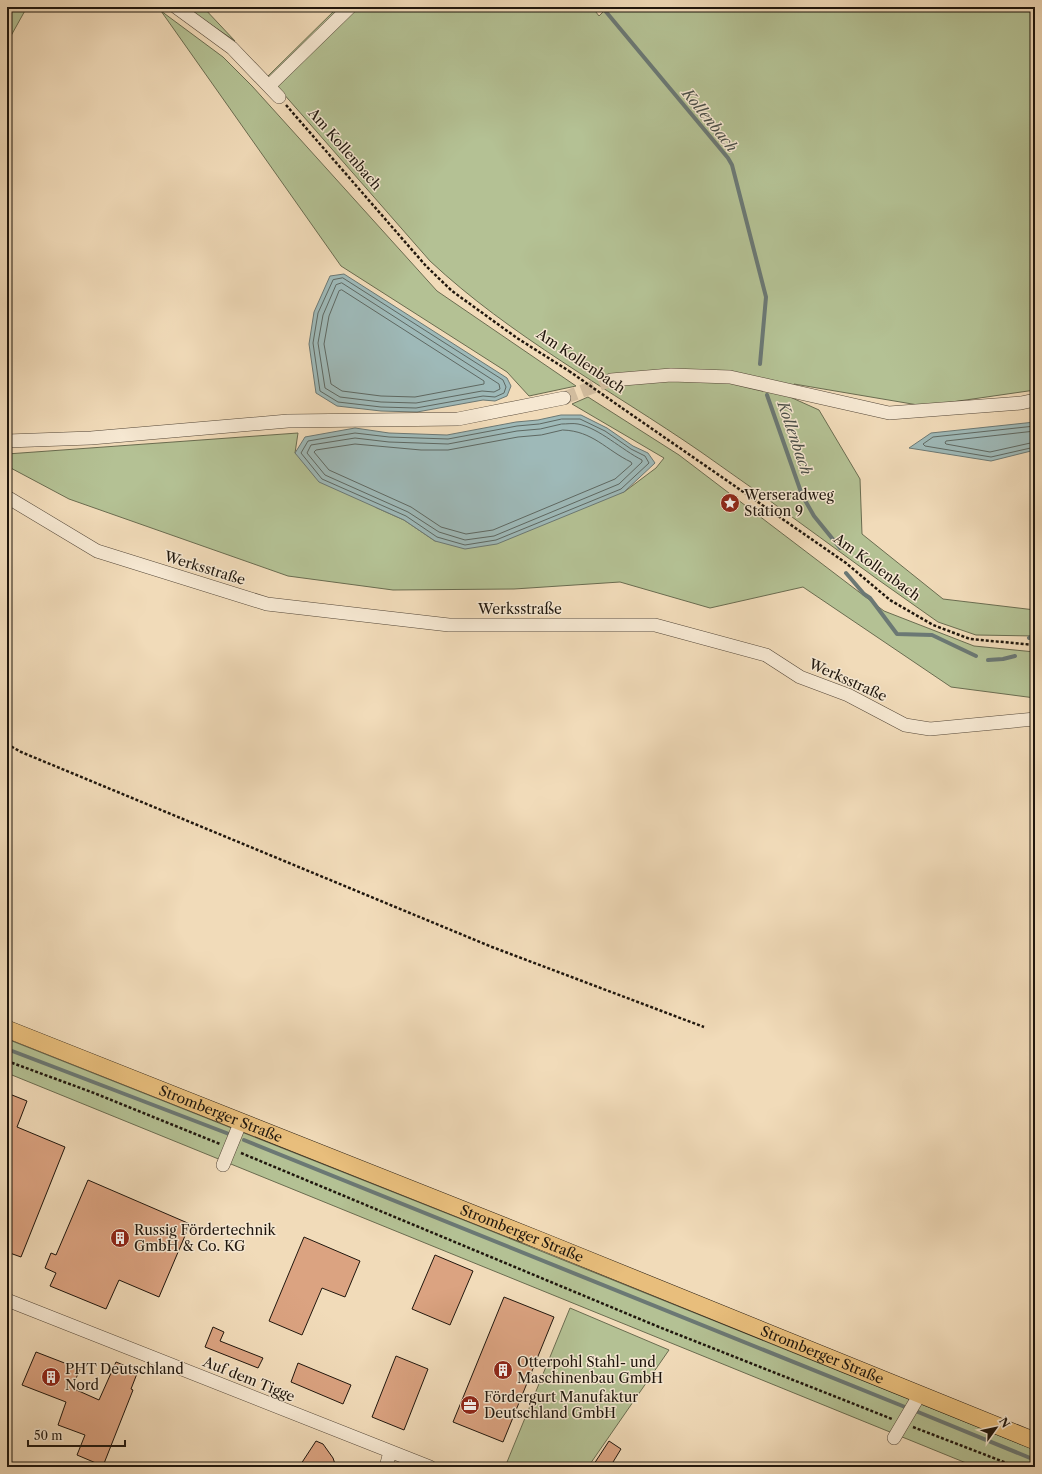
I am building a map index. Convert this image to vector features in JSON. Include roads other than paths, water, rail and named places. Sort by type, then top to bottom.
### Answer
[{"type":"main road","name":"Stromberger Straße","points":[[7,1029],[544,1242],[1035,1441]]},
{"type":"street","points":[[176,7],[232,48],[279,97]]},
{"type":"street","points":[[269,86],[350,7]]},
{"type":"street","points":[[611,380],[671,375],[730,377],[889,413],[1021,403],[1035,400]]},
{"type":"street","points":[[7,441],[91,438],[288,422],[458,420],[564,398]]},
{"type":"street","name":"Werksstraße","points":[[7,497],[97,551],[267,604],[449,625],[655,625],[766,655],[800,677],[848,695],[905,725],[930,729],[1035,719]]},
{"type":"street","points":[[223,1165],[241,1121]]},
{"type":"street","name":"Auf dem Tigge","points":[[7,1300],[430,1467]]},
{"type":"street","points":[[894,1438],[920,1394]]},
{"type":"street","points":[[386,1467],[390,1452]]},
{"type":"water","points":[[344,274],[507,378],[511,386],[507,396],[495,401],[483,400],[417,412],[381,411],[337,406],[316,393],[309,344],[314,312],[330,276]]},
{"type":"water","points":[[561,415],[581,415],[607,428],[633,446],[648,453],[655,463],[624,492],[497,544],[465,549],[435,541],[404,520],[319,482],[295,453],[305,437],[355,428],[389,433],[447,435]]},
{"type":"water","points":[[1035,422],[1035,450],[991,461],[909,448],[931,433]]},
{"type":"waterway","name":"Kollenbach","points":[[602,7],[728,158],[732,165],[766,297],[760,364]]},
{"type":"waterway","name":"Kollenbach","points":[[767,395],[802,495],[814,516],[840,548]]},
{"type":"waterway","name":"Kollenbach","points":[[846,573],[864,594],[870,598],[897,634],[932,635],[976,656]]},
{"type":"waterway","name":"Kollenbach","points":[[1029,638],[1035,634]]},
{"type":"waterway","name":"Kollenbach","points":[[988,660],[1003,659],[1015,656]]},
{"type":"waterway","points":[[7,1049],[229,1134]]},
{"type":"waterway","points":[[244,1140],[905,1407]]},
{"type":"waterway","points":[[918,1412],[1035,1460]]},
{"type":"tunnel","points":[[564,398],[611,380]]},
{"type":"place","name":"Werseradweg Station 9","points":[[730,503]]},
{"type":"place","name":"Russig Fördertechnik GmbH & Co. KG","points":[[120,1238]]},
{"type":"place","name":"Otterpohl Stahl- und Maschinenbau GmbH","points":[[503,1370]]},
{"type":"place","name":"PHT Deutschland Nord","points":[[51,1377]]},
{"type":"place","name":"Fördergurt Manufaktur Deutschland GmbH","points":[[470,1405]]}]
